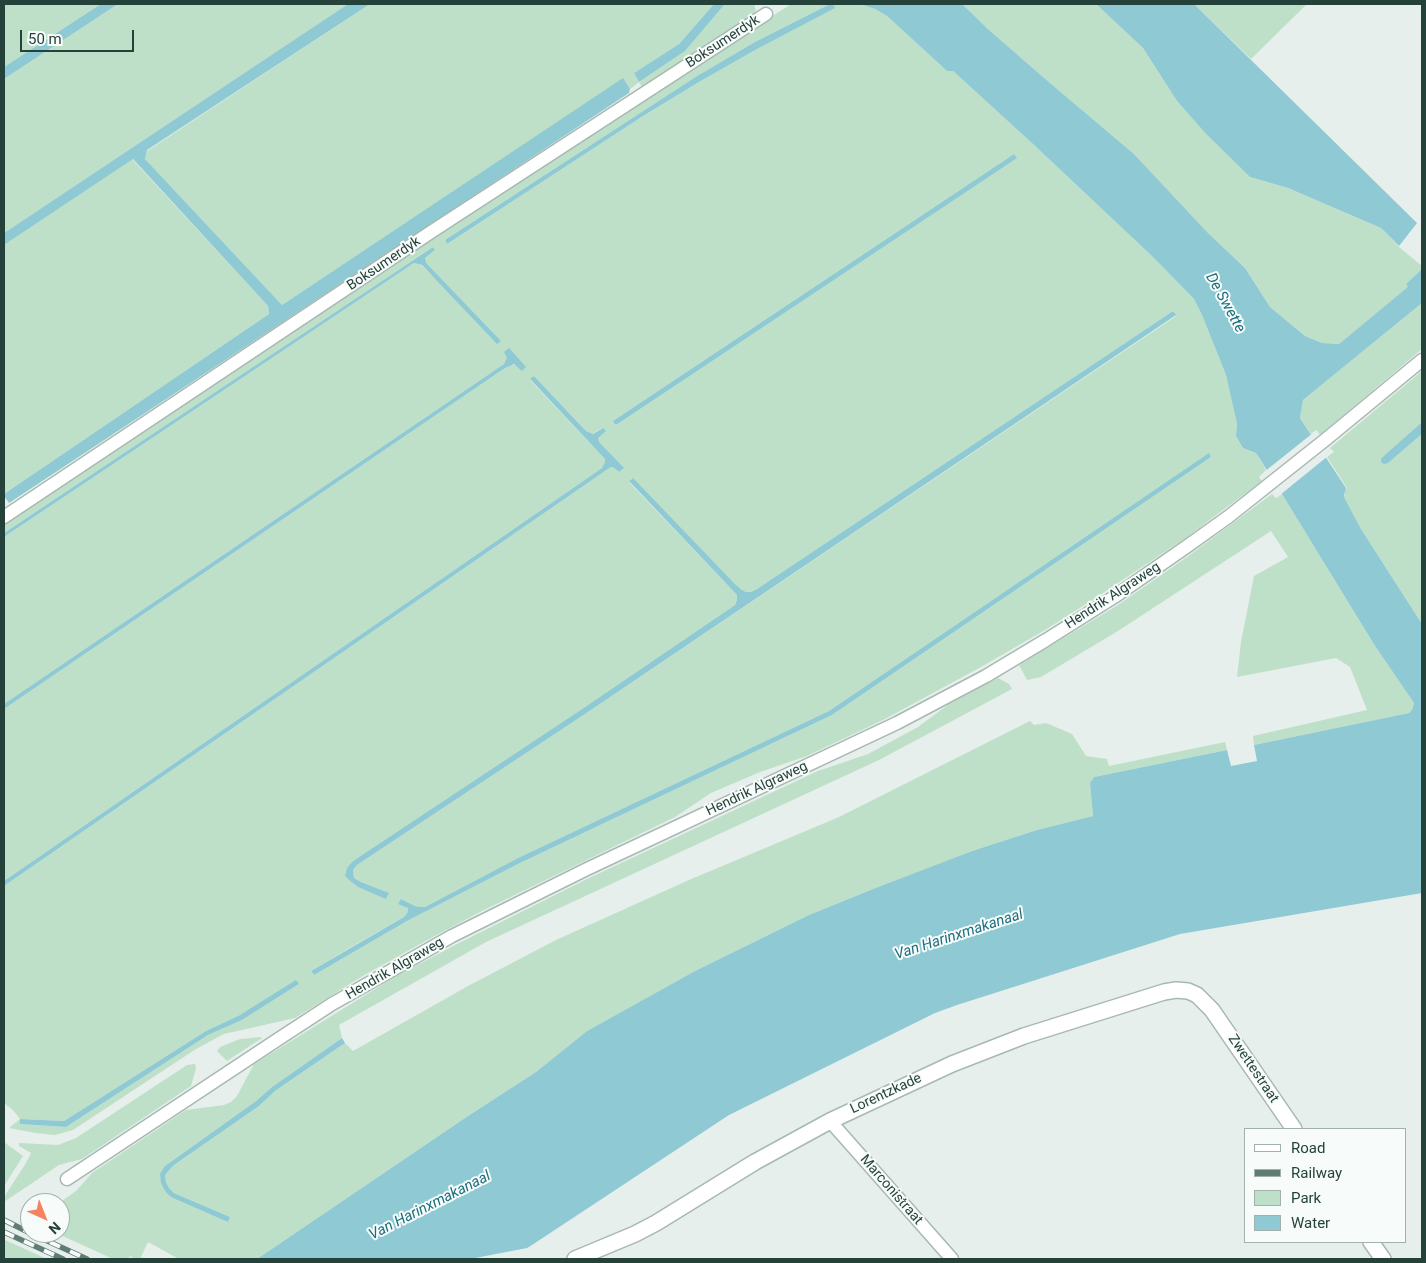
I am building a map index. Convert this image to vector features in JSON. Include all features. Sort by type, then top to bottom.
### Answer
[{"type":"street","name":"Boksumerdyk","points":[[4,517],[432,232],[766,14]]},
{"type":"street","name":"Hendrik Algraweg","points":[[67,1179],[332,1004],[452,936],[587,869],[897,723],[986,676],[1114,597],[1186,548],[1267,487],[1422,360]]},
{"type":"street","name":"Lorentzkade","points":[[576,1259],[656,1223],[755,1162],[830,1121],[896,1089],[976,1054],[1024,1036],[1164,992],[1188,991],[1197,995],[1212,1010]]},
{"type":"street","name":"Zwettestraat","points":[[1212,1010],[1293,1128]]},
{"type":"street","name":"Marconistraat","points":[[830,1121],[952,1259]]},
{"type":"street","points":[[1372,1243],[1384,1259]]},
{"type":"green space","points":[[4,4],[101,4],[4,67]]},
{"type":"green space","points":[[118,4],[348,4],[4,233],[4,79]]},
{"type":"green space","points":[[370,4],[714,4],[679,44],[634,73],[639,82],[630,89],[623,79],[282,305],[145,159],[147,151]]},
{"type":"green space","points":[[725,4],[754,4],[756,10],[748,19],[642,87],[639,82],[685,51]]},
{"type":"green space","points":[[791,4],[830,4],[755,42],[697,76],[445,240],[447,244],[643,116],[757,49],[834,8],[833,4],[860,4],[875,9],[887,16],[947,71],[953,71],[1154,258],[1194,299],[1226,375],[1237,424],[1236,436],[1243,448],[1256,453],[1266,470],[1259,477],[1262,481],[1184,539],[1097,597],[981,667],[885,719],[807,756],[760,772],[711,793],[675,817],[482,911],[431,938],[361,977],[295,1018],[224,1034],[196,1049],[73,1130],[55,1135],[9,1128],[20,1119],[4,1103],[4,886],[605,471],[611,467],[619,472],[623,468],[600,443],[598,439],[602,428],[592,434],[586,431],[534,376],[530,380],[605,459],[602,468],[4,881],[4,709],[505,368],[510,365],[516,365],[507,355],[507,361],[504,364],[4,704],[4,537],[414,263],[421,265],[501,341],[425,263],[425,258],[435,250],[433,247],[4,533],[4,523],[434,236]],"holes":[[[1014,154],[1016,158],[616,425],[613,421]],[[1173,311],[1176,316],[585,714],[357,865],[353,870],[354,878],[388,893],[358,887],[345,876],[353,861],[735,605],[737,595],[629,482],[632,478],[735,584],[746,592],[757,589]],[[1208,454],[1211,457],[832,715],[520,863],[407,921],[314,975],[311,971],[404,917],[408,912],[408,908],[401,899],[415,906],[425,907],[518,858],[829,711]],[[299,984],[242,1020],[208,1035],[66,1127],[20,1124],[20,1119],[64,1121],[206,1031]]]},
{"type":"green space","points":[[962,4],[1096,4],[1143,48],[1177,101],[1206,134],[1250,177],[1288,188],[1381,228],[1399,247],[1422,266],[1422,269],[1406,284],[1409,287],[1339,344],[1322,343],[1305,336],[1270,307],[1245,268],[1208,233],[1134,154],[989,30]]},
{"type":"green space","points":[[1194,4],[1307,4],[1251,59]]},
{"type":"green space","points":[[132,159],[268,306],[269,314],[4,494],[4,245]]},
{"type":"green space","points":[[1422,303],[1422,349],[1320,435],[1316,430],[1311,434],[1300,418],[1303,400]]},
{"type":"green space","points":[[1422,371],[1422,422],[1387,453],[1394,458],[1422,434],[1422,624],[1361,529],[1345,499],[1344,491],[1347,488],[1327,457],[1334,452],[1330,448]]},
{"type":"green space","points":[[1272,494],[1276,498],[1282,494],[1375,646],[1414,703],[1409,713],[1254,745],[1253,736],[1367,710],[1350,667],[1336,658],[1237,677],[1241,642],[1254,576],[1288,557],[1271,531],[1118,631],[1041,677],[1027,680],[1019,665],[1118,605]]},
{"type":"green space","points":[[998,678],[1009,684],[1012,689],[879,760],[486,942],[339,1025],[342,1038],[165,1166],[165,1175],[174,1165],[259,1106],[275,1091],[345,1043],[353,1051],[468,986],[556,940],[689,880],[839,817],[1030,721],[1034,725],[1046,723],[1072,734],[1086,756],[1107,759],[1109,766],[1225,742],[1227,750],[1094,777],[1090,783],[1093,816],[1037,830],[972,851],[878,887],[809,915],[695,971],[587,1031],[536,1072],[257,1259],[179,1259],[148,1242],[140,1259],[130,1256],[128,1259],[113,1259],[70,1239],[70,1195],[92,1173],[186,1110],[224,1105],[231,1102],[237,1096],[254,1064],[396,976],[589,878],[818,771],[868,754],[918,727],[949,704]],"holes":[[[165,1175],[166,1182],[174,1193],[230,1217],[228,1222],[165,1191]]]},
{"type":"green space","points":[[261,1037],[227,1061],[217,1051],[220,1047],[240,1039]]},
{"type":"green space","points":[[195,1064],[196,1068],[191,1086],[82,1159],[59,1165],[4,1202],[4,1197],[31,1153],[19,1146],[19,1143],[58,1145],[76,1138],[187,1065]]},
{"type":"green space","points":[[4,1142],[23,1156],[4,1186]]},
{"type":"green space","points":[[5,1240],[47,1259],[4,1259]]},
{"type":"water","points":[[101,4],[118,4],[4,79],[4,67]]},
{"type":"water","points":[[348,4],[370,4],[147,150],[145,159],[282,305],[623,78],[630,89],[629,93],[9,503],[4,494],[269,314],[268,306],[133,159],[4,245],[4,233]]},
{"type":"water","points":[[714,4],[725,4],[685,51],[639,82],[634,73],[679,44]]},
{"type":"water","points":[[833,4],[835,8],[757,49],[643,116],[447,244],[445,240],[697,76],[755,42]]},
{"type":"water","points":[[860,4],[962,4],[989,30],[1134,154],[1208,233],[1245,268],[1270,307],[1305,336],[1322,343],[1339,344],[1408,287],[1406,284],[1422,269],[1422,303],[1303,400],[1300,418],[1346,488],[1345,499],[1361,529],[1422,624],[1422,893],[1180,934],[935,1013],[729,1115],[527,1248],[470,1259],[257,1259],[536,1072],[587,1031],[695,971],[809,915],[878,887],[972,851],[1037,830],[1093,816],[1090,783],[1094,777],[1227,750],[1231,766],[1257,761],[1254,745],[1409,713],[1412,710],[1414,703],[1375,646],[1256,453],[1243,448],[1236,436],[1237,424],[1226,375],[1194,299],[1154,258],[953,71],[947,71],[887,16],[875,9]]},
{"type":"water","points":[[1096,4],[1194,4],[1417,223],[1399,246],[1381,228],[1288,188],[1250,177],[1206,134],[1177,101],[1143,48]]},
{"type":"water","points":[[1014,154],[1017,158],[616,425],[614,423],[613,421]]},
{"type":"water","points":[[433,247],[435,250],[425,258],[426,263],[501,341],[497,344],[422,265],[414,263],[4,537],[4,533]]},
{"type":"water","points":[[1173,311],[1176,315],[585,714],[357,865],[353,870],[354,878],[389,893],[386,899],[358,887],[345,876],[347,868],[353,861],[735,605],[737,595],[629,481],[633,478],[735,584],[746,592],[751,592]]},
{"type":"water","points":[[509,348],[526,367],[522,371],[514,364],[505,368],[4,709],[4,704],[504,364],[507,358],[504,352]]},
{"type":"water","points":[[534,376],[586,431],[593,434],[603,428],[606,431],[598,439],[624,468],[619,472],[611,467],[605,471],[4,886],[4,881],[602,468],[605,459],[530,379]]},
{"type":"water","points":[[1422,422],[1422,434],[1388,463],[1384,464],[1381,462],[1381,459],[1387,453]]},
{"type":"water","points":[[1209,453],[1211,457],[832,715],[520,863],[407,921],[314,975],[311,971],[404,917],[408,912],[408,908],[398,904],[401,899],[415,906],[425,907],[518,858],[829,711]]},
{"type":"water","points":[[296,980],[299,984],[242,1020],[208,1035],[66,1127],[20,1124],[20,1119],[64,1121],[206,1031],[240,1015]]},
{"type":"water","points":[[342,1038],[345,1043],[275,1091],[259,1106],[174,1165],[165,1175],[169,1188],[174,1193],[230,1217],[228,1222],[171,1197],[165,1191],[161,1183],[160,1174],[165,1166]]},
{"type":"pier","points":[[1313,433],[1328,456],[1280,495],[1264,472]]},
{"type":"railway","points":[[4,1220],[20,1228]]},
{"type":"railway","points":[[4,1232],[63,1259]]},
{"type":"railway","points":[[52,1243],[87,1259]]},
{"type":"water label","name":"De Swette","points":[[1225,303]]},
{"type":"water label","name":"Van Harinxmakanaal","points":[[959,935]]},
{"type":"water label","name":"Van Harinxmakanaal","points":[[430,1206]]}]
